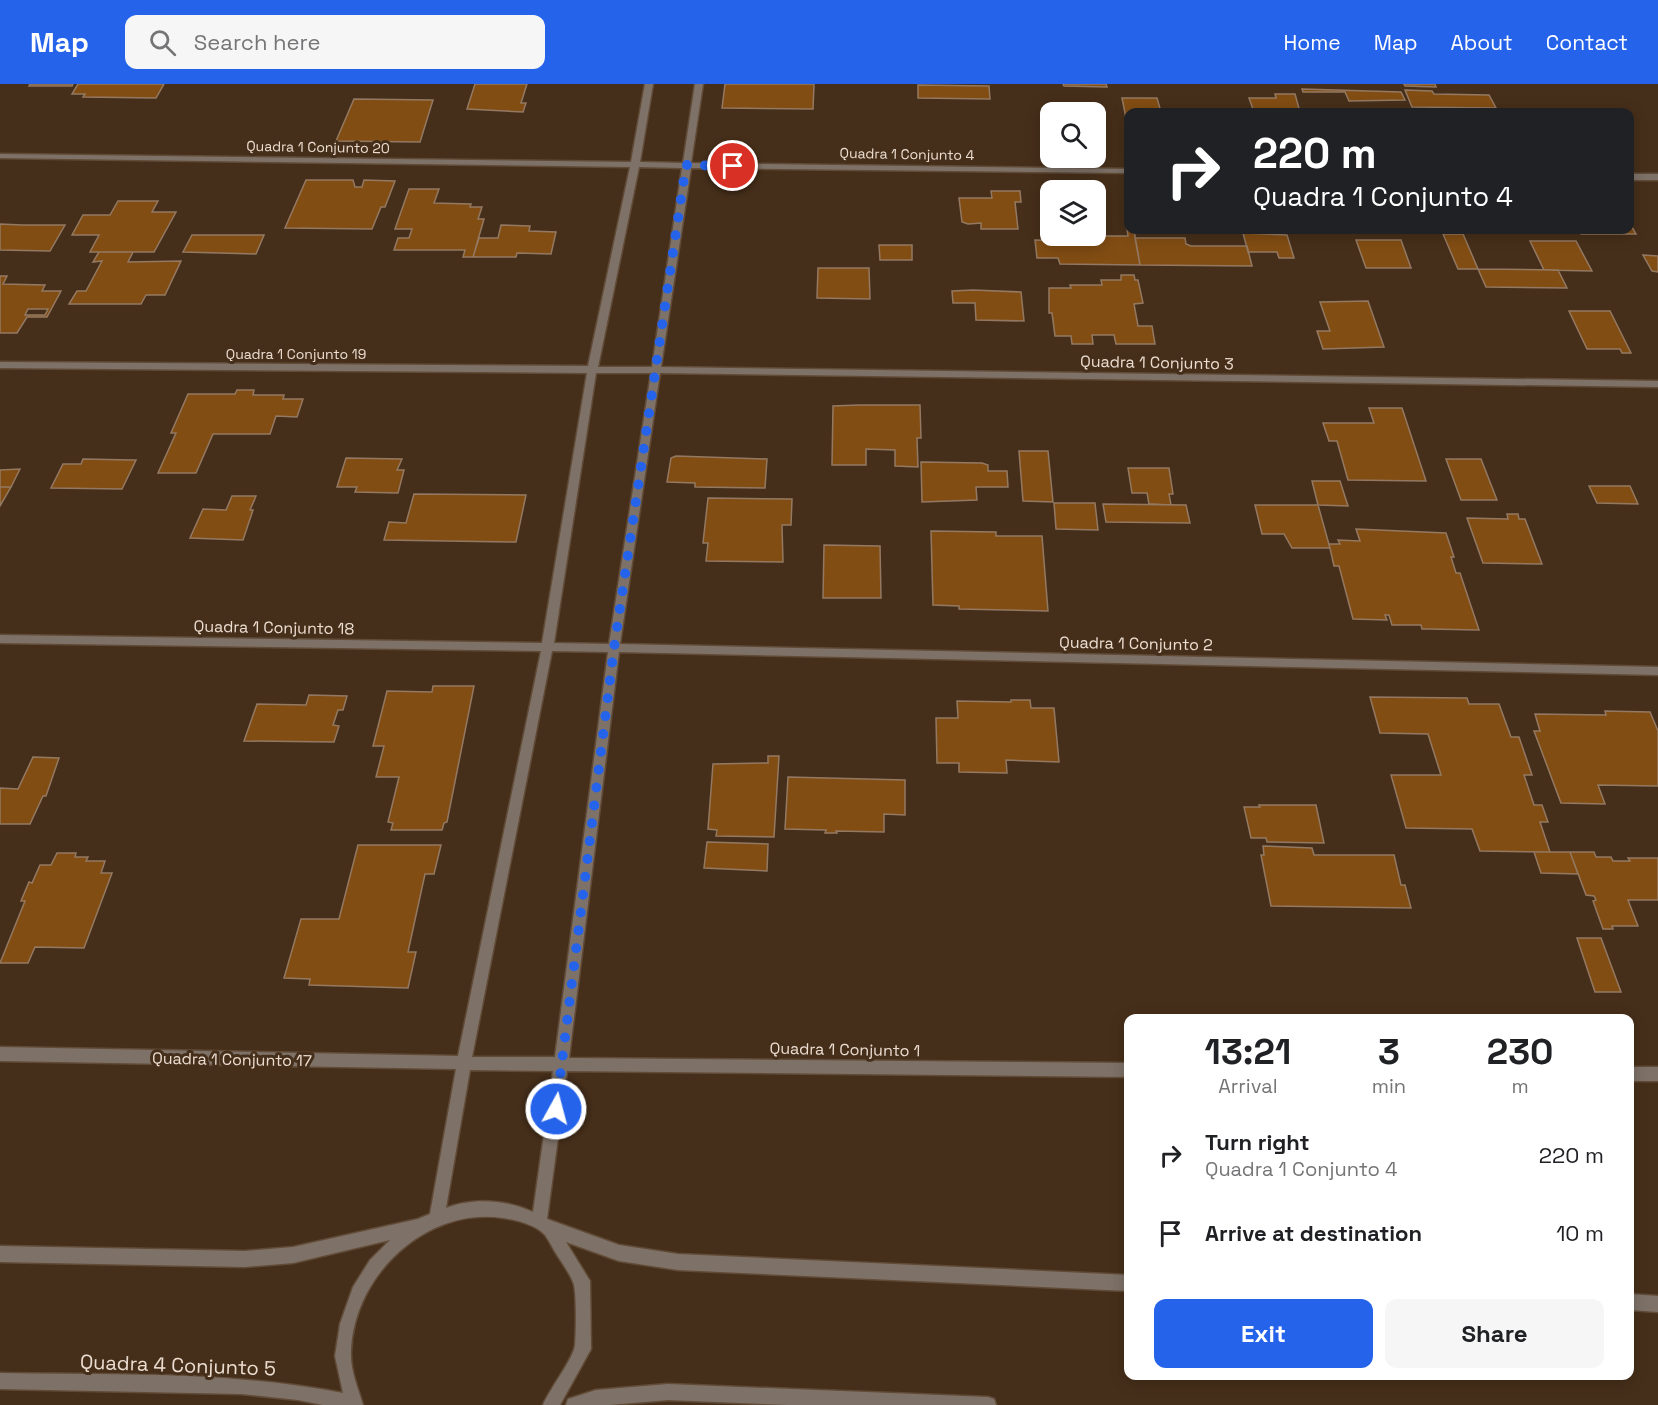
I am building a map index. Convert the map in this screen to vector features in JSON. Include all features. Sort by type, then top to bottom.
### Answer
[{"type":"street","points":[[437,1216],[464,1063],[546,648],[591,369],[635,165],[649,84]]},
{"type":"street","points":[[551,1405],[583,1349],[582,1281],[544,1225],[562,1064],[614,648],[699,84]]},
{"type":"street","name":"Quadra 1 Conjunto 20","points":[[0,156],[686,165]]},
{"type":"street","name":"Quadra 1 Conjunto 4","points":[[686,165],[1124,171]]},
{"type":"street","points":[[1634,177],[1658,177]]},
{"type":"street","name":"Quadra 1 Conjunto 19","points":[[0,365],[656,370]]},
{"type":"street","name":"Quadra 1 Conjunto 3","points":[[656,370],[1658,384]]},
{"type":"street","name":"Quadra 1 Conjunto 18","points":[[0,639],[614,648]]},
{"type":"street","name":"Quadra 1 Conjunto 2","points":[[614,648],[1658,671]]},
{"type":"street","name":"Quadra 1 Conjunto 17","points":[[0,1054],[562,1064]]},
{"type":"street","name":"Quadra 1 Conjunto 1","points":[[562,1064],[1124,1070]]},
{"type":"street","points":[[1634,1074],[1658,1074]]},
{"type":"street","points":[[354,1404],[342,1354],[353,1304],[380,1258],[420,1225],[437,1216],[472,1208],[507,1210],[619,1253],[678,1262],[1124,1283]]},
{"type":"street","points":[[0,1254],[245,1259],[293,1255],[420,1225]]},
{"type":"street","points":[[1634,1302],[1658,1304]]},
{"type":"street","name":"Quadra 4 Conjunto 5","points":[[0,1381],[241,1386],[298,1392],[354,1404]]},
{"type":"street","points":[[574,1405],[596,1398],[668,1392],[988,1405]]},
{"type":"building","points":[[30,84],[73,84],[72,86],[29,86]]},
{"type":"building","points":[[78,84],[164,84],[156,98],[83,97],[85,94],[72,94]]},
{"type":"building","points":[[475,84],[527,84],[521,103],[526,103],[523,112],[467,109]]},
{"type":"building","points":[[725,84],[814,84],[813,109],[722,108]]},
{"type":"building","points":[[1063,84],[1106,84],[1107,87],[1064,86]]},
{"type":"building","points":[[1404,84],[1435,84],[1436,87],[1405,86]]},
{"type":"building","points":[[918,85],[989,86],[990,99],[918,98]]},
{"type":"building","points":[[1302,89],[1401,92],[1405,100],[1349,101],[1345,92],[1303,92]]},
{"type":"building","points":[[1405,90],[1432,91],[1434,94],[1489,95],[1496,108],[1412,107]]},
{"type":"building","points":[[1275,94],[1295,94],[1299,108],[1253,108],[1249,98],[1276,98]]},
{"type":"building","points":[[1122,98],[1157,98],[1160,108],[1124,108]]},
{"type":"building","points":[[354,99],[433,100],[420,142],[336,141]]},
{"type":"building","points":[[306,180],[353,180],[355,187],[362,187],[364,180],[395,181],[385,207],[381,207],[372,229],[285,228]]},
{"type":"building","points":[[409,189],[439,189],[434,203],[471,204],[470,207],[482,207],[478,219],[484,219],[473,257],[463,257],[465,250],[394,250],[398,238],[409,238],[412,229],[395,229]]},
{"type":"building","points":[[991,191],[1020,191],[1021,202],[1015,202],[1018,229],[981,229],[981,223],[962,222],[959,198],[992,198]]},
{"type":"building","points":[[118,201],[158,201],[152,212],[176,212],[154,252],[90,252],[99,235],[72,235],[83,215],[110,215]]},
{"type":"building","points":[[0,224],[65,225],[50,251],[0,250]]},
{"type":"building","points":[[501,225],[530,226],[529,231],[556,232],[551,254],[517,253],[516,257],[473,257],[479,238],[498,238]]},
{"type":"building","points":[[1135,234],[1140,265],[1060,264],[1058,258],[1037,258],[1035,240],[1040,240],[1040,246],[1106,246],[1106,236]]},
{"type":"building","points":[[1243,234],[1287,235],[1294,258],[1279,258],[1277,252],[1248,252]]},
{"type":"building","points":[[1443,234],[1463,234],[1478,269],[1458,269]]},
{"type":"building","points":[[192,235],[264,235],[256,254],[183,252]]},
{"type":"building","points":[[1135,238],[1185,238],[1186,244],[1191,246],[1247,246],[1252,266],[1140,265]]},
{"type":"building","points":[[1356,240],[1401,240],[1411,268],[1366,268]]},
{"type":"building","points":[[1530,241],[1576,241],[1592,271],[1544,270]]},
{"type":"building","points":[[879,245],[912,245],[912,260],[880,260]]},
{"type":"building","points":[[99,252],[133,252],[128,262],[181,261],[165,295],[146,295],[141,304],[69,304],[77,291],[86,291],[102,261],[93,262]]},
{"type":"building","points":[[1643,255],[1658,256],[1658,272],[1652,271]]},
{"type":"building","points":[[818,268],[869,268],[870,299],[817,298]]},
{"type":"building","points":[[1478,269],[1558,270],[1567,288],[1486,287]]},
{"type":"building","points":[[1121,275],[1134,275],[1135,280],[1138,280],[1143,303],[1134,304],[1138,326],[1152,326],[1155,344],[1116,344],[1114,335],[1092,335],[1093,344],[1072,344],[1071,336],[1055,336],[1052,313],[1049,313],[1049,288],[1071,288],[1070,285],[1102,285],[1101,280],[1121,280]]},
{"type":"building","points":[[0,276],[7,276],[3,284],[45,285],[42,291],[61,291],[47,317],[27,317],[17,333],[0,333]],"holes":[[[28,309],[48,309],[45,315],[25,315]]]},
{"type":"building","points":[[952,291],[1021,292],[1024,321],[976,320],[975,303],[953,303]]},
{"type":"building","points":[[1368,301],[1384,347],[1323,349],[1317,331],[1330,331],[1320,302]]},
{"type":"building","points":[[1569,311],[1610,311],[1631,353],[1622,353],[1620,349],[1587,349]]},
{"type":"building","points":[[237,390],[254,390],[253,395],[284,395],[283,399],[303,399],[297,417],[276,416],[270,434],[213,434],[196,473],[158,473],[176,433],[171,433],[188,394],[235,394]]},
{"type":"building","points":[[920,405],[921,438],[917,438],[918,467],[895,466],[895,450],[866,449],[866,465],[832,465],[833,406]]},
{"type":"building","points":[[1369,408],[1402,408],[1426,481],[1348,480],[1337,441],[1329,441],[1323,423],[1374,423]]},
{"type":"building","points":[[1019,451],[1048,451],[1053,502],[1023,501]]},
{"type":"building","points":[[676,456],[767,459],[765,488],[695,487],[695,483],[667,482],[671,458]]},
{"type":"building","points":[[346,458],[402,459],[397,470],[404,470],[398,493],[355,492],[357,487],[337,487]]},
{"type":"building","points":[[83,459],[136,460],[122,489],[51,488],[63,464],[81,464]]},
{"type":"building","points":[[1446,459],[1481,459],[1497,500],[1461,500]]},
{"type":"building","points":[[921,462],[982,463],[988,465],[988,471],[1007,471],[1008,487],[976,487],[977,500],[922,502]]},
{"type":"building","points":[[1128,468],[1169,468],[1173,494],[1169,494],[1171,505],[1149,504],[1147,493],[1132,493]]},
{"type":"building","points":[[20,469],[11,487],[0,487],[0,470]]},
{"type":"building","points":[[1312,481],[1340,481],[1348,506],[1318,505]]},
{"type":"building","points":[[1589,486],[1630,486],[1638,504],[1597,503]]},
{"type":"building","points":[[0,487],[11,487],[0,506]]},
{"type":"building","points":[[414,494],[526,495],[516,542],[384,540],[389,522],[406,523]]},
{"type":"building","points":[[232,496],[256,496],[243,540],[190,538],[203,509],[226,510]]},
{"type":"building","points":[[708,498],[792,499],[791,525],[782,525],[783,562],[706,561],[708,543],[703,543]]},
{"type":"building","points":[[1054,503],[1095,503],[1098,530],[1056,529]]},
{"type":"building","points":[[1103,504],[1186,505],[1190,523],[1106,522]]},
{"type":"building","points":[[1255,505],[1318,505],[1330,548],[1292,548],[1284,534],[1262,534]]},
{"type":"building","points":[[1507,514],[1518,514],[1519,519],[1525,519],[1542,564],[1483,563],[1467,518],[1508,519]]},
{"type":"building","points":[[1356,529],[1446,533],[1454,557],[1451,557],[1456,573],[1460,573],[1479,630],[1422,629],[1421,625],[1392,625],[1389,615],[1385,615],[1387,620],[1353,619],[1339,566],[1334,566],[1329,544],[1340,544],[1338,540],[1360,541]]},
{"type":"building","points":[[931,531],[996,532],[996,536],[1042,536],[1048,611],[959,609],[959,606],[933,605]]},
{"type":"building","points":[[824,545],[880,546],[881,598],[823,598]]},
{"type":"building","points":[[433,686],[474,686],[447,822],[444,823],[442,830],[391,830],[393,823],[388,822],[399,777],[376,777],[384,746],[373,746],[387,691],[432,692]]},
{"type":"building","points":[[309,695],[347,696],[343,710],[338,710],[333,725],[339,726],[334,742],[244,741],[257,704],[306,705]]},
{"type":"building","points":[[1370,697],[1467,698],[1469,704],[1499,704],[1511,737],[1519,737],[1532,775],[1524,775],[1534,805],[1542,805],[1548,822],[1540,822],[1550,852],[1480,851],[1472,829],[1406,828],[1391,775],[1441,775],[1428,734],[1380,733]]},
{"type":"building","points":[[1011,700],[1030,700],[1031,708],[1054,708],[1059,762],[1006,760],[1007,773],[959,772],[959,763],[937,763],[936,718],[958,718],[957,701],[1011,702]]},
{"type":"building","points":[[1605,711],[1650,712],[1658,731],[1658,786],[1598,785],[1605,804],[1561,803],[1534,731],[1540,731],[1535,714],[1606,715]]},
{"type":"building","points":[[768,756],[779,756],[774,837],[716,836],[717,830],[708,829],[713,764],[768,763]]},
{"type":"building","points":[[33,757],[59,758],[46,796],[43,796],[30,824],[0,824],[0,788],[18,789]]},
{"type":"building","points":[[788,777],[905,780],[905,815],[884,814],[884,832],[836,831],[837,833],[825,833],[826,830],[785,829]]},
{"type":"building","points":[[1259,805],[1316,805],[1324,843],[1267,842],[1266,838],[1251,838],[1244,807],[1260,807]]},
{"type":"building","points":[[707,842],[768,844],[767,871],[704,868]]},
{"type":"building","points":[[358,845],[441,845],[434,874],[425,874],[408,952],[416,952],[408,988],[309,985],[310,979],[284,978],[301,919],[339,919]]},
{"type":"building","points":[[1263,846],[1312,848],[1314,855],[1394,855],[1401,885],[1405,885],[1411,908],[1271,906],[1261,855],[1264,855]]},
{"type":"building","points":[[1534,852],[1570,852],[1578,874],[1541,873]]},
{"type":"building","points":[[1570,852],[1594,852],[1596,857],[1611,857],[1613,861],[1630,861],[1628,858],[1658,858],[1658,900],[1628,900],[1638,926],[1612,926],[1613,929],[1603,929],[1593,901],[1596,900],[1594,896],[1586,895]]},
{"type":"building","points":[[57,853],[76,853],[75,857],[88,857],[86,861],[105,861],[101,873],[112,873],[84,948],[35,947],[28,963],[0,963],[25,901],[21,901],[29,882],[32,883],[40,865],[51,865]]},
{"type":"building","points":[[1577,938],[1601,938],[1621,992],[1595,992]]},
{"type":"route","points":[[556,1109],[614,648],[686,165],[733,166]]}]
